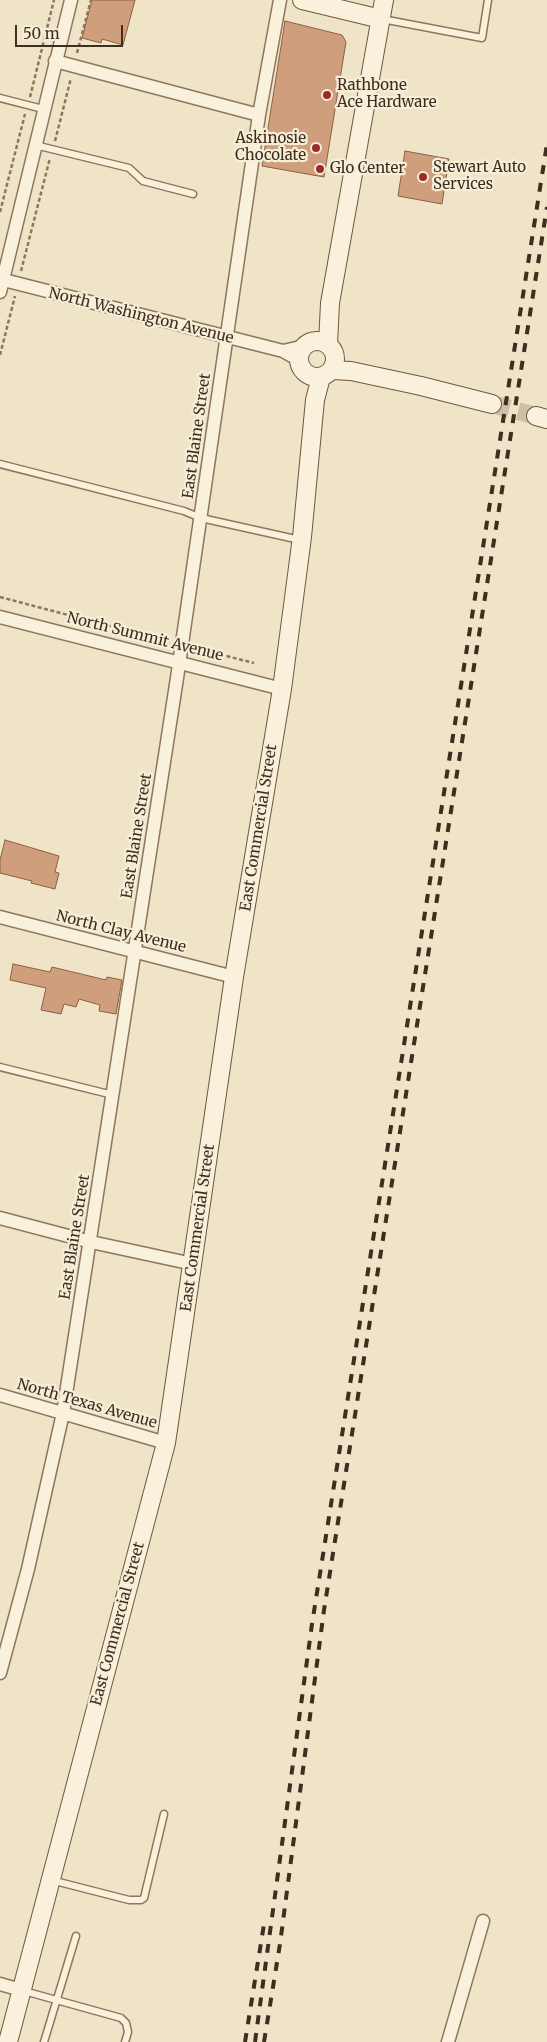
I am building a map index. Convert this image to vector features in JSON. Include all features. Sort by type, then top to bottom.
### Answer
[{"type":"street","points":[[1,284],[71,0]]},
{"type":"street","name":"East Blaine Street","points":[[0,1673],[28,1569],[63,1414],[136,952],[228,338],[259,115],[280,0]]},
{"type":"street","points":[[302,0],[381,19]]},
{"type":"street","name":"East Commercial Street","points":[[8,2042],[20,1990],[166,1443],[234,977],[282,689],[301,540],[315,400],[317,358],[330,303],[384,0]]},
{"type":"street","points":[[55,61],[259,115]]},
{"type":"street","name":"North Washington Avenue","points":[[1,284],[283,352],[317,358],[351,371],[492,404]]},
{"type":"street","name":"North Summit Avenue","points":[[0,616],[282,689]]},
{"type":"street","name":"North Clay Avenue","points":[[0,917],[234,977]]},
{"type":"street","points":[[0,1218],[91,1242],[193,1264]]},
{"type":"street","name":"North Texas Avenue","points":[[0,1395],[166,1443]]},
{"type":"street","points":[[448,2042],[483,1921]]},
{"type":"street","points":[[0,1984],[20,1990]]},
{"type":"lane","points":[[381,19],[482,38],[488,0]]},
{"type":"lane","points":[[0,98],[44,109]]},
{"type":"lane","points":[[35,145],[129,168],[143,181],[193,194]]},
{"type":"lane","points":[[0,464],[184,511],[201,518],[273,536],[301,540]]},
{"type":"lane","points":[[0,1066],[114,1096]]},
{"type":"lane","points":[[50,1880],[129,1900],[141,1900],[144,1898],[164,1814]]},
{"type":"lane","points":[[44,2042],[76,1936]]},
{"type":"lane","points":[[20,1990],[121,2018],[126,2023],[128,2032],[126,2042]]},
{"type":"path","points":[[25,259],[91,0]]},
{"type":"path","points":[[0,355],[12,307]]},
{"type":"path","points":[[0,597],[254,663]]},
{"type":"building","points":[[92,0],[135,0],[123,45],[102,39],[101,43],[82,38]]},
{"type":"building","points":[[285,21],[342,35],[346,42],[324,177],[262,166]]},
{"type":"building","name":"Stewart Auto Services","points":[[405,151],[449,159],[442,204],[398,196]]},
{"type":"building","points":[[5,840],[59,856],[55,872],[59,873],[55,889],[0,873],[0,860]]},
{"type":"building","points":[[13,964],[50,972],[52,967],[106,980],[107,977],[122,980],[116,1014],[99,1011],[100,1005],[79,999],[76,1007],[64,1004],[61,1014],[41,1010],[46,988],[10,980]]},
{"type":"tunnel","points":[[492,404],[536,416]]},
{"type":"railway","points":[[255,2042],[312,1624],[547,144]]},
{"type":"railway","points":[[264,2042],[280,1944],[324,1610],[547,207]]},
{"type":"railway","points":[[245,2042],[265,1918]]},
{"type":"place","name":"Rathbone Ace Hardware","points":[[327,95]]},
{"type":"place","name":"Askinosie Chocolate","points":[[316,148]]},
{"type":"place","name":"Glo Center","points":[[320,169]]},
{"type":"place","name":"Stewart Auto Services","points":[[423,177]]}]
